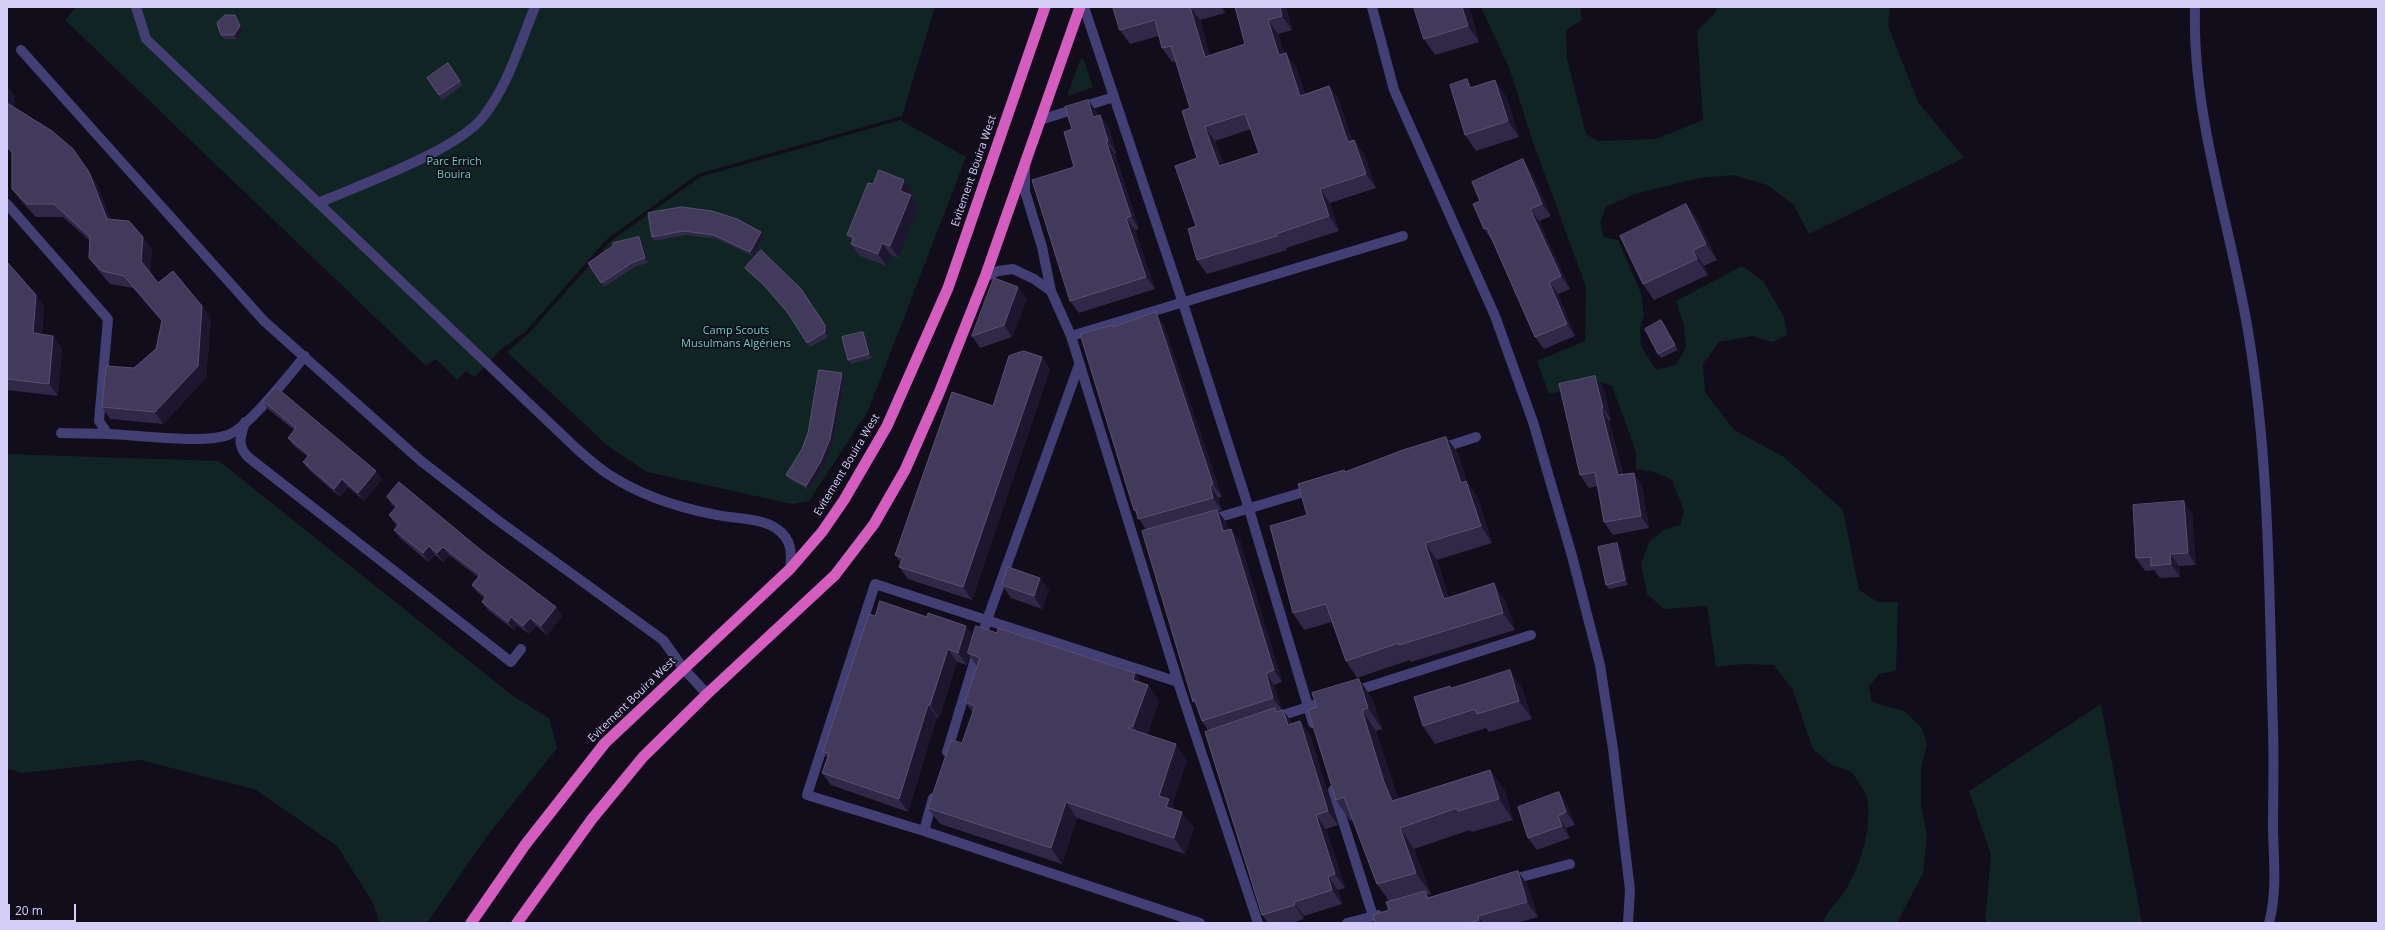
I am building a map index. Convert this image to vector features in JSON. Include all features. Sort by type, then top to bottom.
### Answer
[{"type":"highway","name":"Evitement Bouira West","points":[[471,923],[529,839],[605,743],[683,668],[790,570],[822,532],[844,500],[894,412],[948,288],[1045,7]]},
{"type":"highway","points":[[517,923],[592,820],[643,757],[707,694],[835,575],[874,524],[905,470],[939,393],[985,277],[1080,7]]},
{"type":"street","points":[[136,7],[146,39],[571,444],[607,474],[641,493],[712,514],[755,522],[777,528],[788,539],[792,554],[790,570]]},
{"type":"street","points":[[318,203],[431,154],[460,136],[482,118],[500,92],[535,7]]},
{"type":"street","points":[[1084,7],[1250,509],[1317,737]]},
{"type":"street","points":[[1372,7],[1394,90],[1495,316],[1533,422],[1572,556],[1600,665],[1614,749],[1630,890],[1628,923]]},
{"type":"street","points":[[2195,7],[2194,32],[2207,140],[2237,274],[2248,333],[2259,414],[2264,473],[2274,760],[2275,877],[2269,923]]},
{"type":"street","points":[[21,50],[264,321],[421,461],[496,519],[663,640],[683,668],[707,694]]},
{"type":"street","points":[[1040,120],[1114,97]]},
{"type":"street","points":[[1025,160],[1025,191],[1042,247],[1051,291],[1071,336],[1079,365],[1140,540],[1178,682],[1202,742],[1258,923]]},
{"type":"street","points":[[7,204],[108,319],[99,421],[108,434]]},
{"type":"street","points":[[1071,336],[1403,236]]},
{"type":"street","points":[[985,277],[998,271],[1013,269],[1034,279],[1051,291]]},
{"type":"street","points":[[61,433],[212,438],[229,435],[245,422],[305,356]]},
{"type":"street","points":[[944,763],[987,620],[1079,365]]},
{"type":"street","points":[[245,422],[240,439],[241,449],[248,457],[511,662],[522,649]]},
{"type":"street","points":[[1430,452],[1476,437]]},
{"type":"street","points":[[1197,524],[1325,485]]},
{"type":"street","points":[[1178,682],[875,584],[807,795],[924,831],[1200,923]]},
{"type":"street","points":[[1345,695],[1531,635]]},
{"type":"street","points":[[1264,721],[1322,702]]},
{"type":"street","points":[[1331,781],[1373,916]]},
{"type":"street","points":[[924,831],[937,786]]},
{"type":"street","points":[[1501,882],[1570,864]]},
{"type":"street","points":[[1347,923],[1388,912]]},
{"type":"green space","name":"Parc Errich Bouira","points":[[76,7],[935,7],[902,116],[698,174],[607,239],[526,331],[500,350],[475,377],[466,371],[457,380],[436,359],[426,366],[65,20]]},
{"type":"green space","points":[[1481,7],[1580,7],[1582,20],[1566,30],[1567,59],[1586,134],[1598,141],[1656,139],[1703,120],[1697,31],[1715,13],[1717,7],[1890,7],[1888,26],[1918,102],[1964,158],[1809,234],[1793,204],[1767,185],[1733,175],[1700,178],[1637,193],[1606,207],[1600,223],[1604,237],[1618,240],[1641,293],[1644,315],[1640,329],[1641,346],[1656,370],[1676,365],[1686,347],[1684,326],[1676,301],[1742,266],[1763,281],[1784,317],[1787,335],[1772,342],[1752,336],[1719,342],[1703,364],[1705,392],[1734,430],[1784,457],[1843,510],[1859,590],[1878,602],[1898,602],[1896,671],[1879,674],[1869,687],[1872,702],[1904,711],[1922,728],[1927,744],[1921,768],[1921,804],[1927,836],[1923,873],[1897,923],[1823,923],[1827,914],[1842,895],[1860,860],[1868,825],[1868,802],[1864,791],[1852,772],[1832,765],[1813,749],[1793,690],[1774,665],[1744,664],[1716,667],[1707,606],[1664,609],[1647,594],[1641,564],[1650,541],[1664,530],[1680,525],[1684,511],[1672,480],[1655,472],[1636,469],[1636,452],[1612,386],[1602,382],[1549,394],[1537,361],[1585,341],[1586,287],[1533,142],[1510,70]]},
{"type":"green space","points":[[1081,58],[1084,60],[1093,87],[1069,96],[1068,93]]},
{"type":"green space","name":"Camp Scouts Musulmans Algériens","points":[[900,120],[966,157],[868,411],[809,501],[792,504],[647,472],[608,446],[507,352],[529,333],[611,241],[700,177]]},
{"type":"green space","points":[[7,454],[219,461],[513,696],[549,718],[557,748],[487,836],[427,923],[380,923],[372,901],[337,846],[256,790],[141,760],[21,773],[7,768]]},
{"type":"green space","points":[[2101,704],[2142,923],[1985,923],[1991,855],[1969,791]]},
{"type":"building","points":[[1113,7],[1190,7],[1205,57],[1245,44],[1235,7],[1280,7],[1282,16],[1268,20],[1279,55],[1286,53],[1300,96],[1329,86],[1348,142],[1354,140],[1366,174],[1320,189],[1329,216],[1276,234],[1277,236],[1197,260],[1188,229],[1196,226],[1175,166],[1197,158],[1182,111],[1190,108],[1171,46],[1162,48],[1155,20],[1120,30]],"holes":[[[1245,114],[1259,153],[1219,166],[1205,127]]]},
{"type":"building","points":[[1414,7],[1462,7],[1468,26],[1424,39]]},
{"type":"building","points":[[225,15],[235,15],[240,26],[234,35],[221,35],[217,23]]},
{"type":"building","points":[[448,63],[460,81],[439,95],[427,78]]},
{"type":"building","points":[[1467,79],[1470,88],[1495,80],[1508,121],[1465,135],[1450,85]]},
{"type":"building","points":[[1088,100],[1093,117],[1100,115],[1108,141],[1106,141],[1131,216],[1126,218],[1146,277],[1070,301],[1032,180],[1074,167],[1064,132],[1072,129],[1065,107]]},
{"type":"building","points":[[7,103],[52,131],[73,149],[89,172],[107,219],[129,221],[143,237],[141,261],[158,283],[173,271],[202,306],[198,366],[155,412],[102,407],[106,366],[134,368],[156,349],[162,320],[124,276],[102,271],[89,258],[90,237],[54,204],[27,204],[12,189],[12,153],[7,146]]},
{"type":"building","points":[[1523,159],[1542,204],[1530,209],[1561,276],[1549,282],[1567,324],[1535,337],[1487,228],[1484,229],[1473,204],[1480,201],[1472,182]]},
{"type":"building","points":[[879,170],[904,180],[900,191],[911,195],[890,246],[882,243],[878,254],[851,244],[854,237],[847,235],[868,183],[873,184]]},
{"type":"building","points":[[1686,204],[1706,244],[1693,250],[1697,259],[1643,284],[1620,236]]},
{"type":"building","points":[[682,207],[712,211],[737,219],[761,232],[750,252],[714,235],[683,231],[652,237],[648,213]]},
{"type":"building","points":[[639,237],[645,258],[633,262],[601,283],[588,263],[613,246],[613,243]]},
{"type":"building","points":[[761,250],[801,289],[825,325],[825,332],[807,343],[788,313],[763,284],[745,268]]},
{"type":"building","points":[[7,262],[36,295],[33,333],[53,336],[49,384],[7,379]]},
{"type":"building","points":[[994,278],[1018,287],[1004,325],[972,336]]},
{"type":"building","points":[[1156,312],[1213,484],[1210,485],[1213,498],[1138,519],[1080,334],[1112,325],[1112,327]]},
{"type":"building","points":[[1661,320],[1675,345],[1658,354],[1645,329]]},
{"type":"building","points":[[863,332],[869,354],[848,360],[842,337]]},
{"type":"building","points":[[1024,351],[1042,357],[963,587],[899,567],[903,558],[895,555],[952,392],[993,406],[1009,356]]},
{"type":"building","points":[[819,370],[842,373],[830,439],[821,461],[806,486],[786,475],[802,449],[808,433]]},
{"type":"building","points":[[1595,376],[1603,408],[1601,408],[1618,475],[1634,473],[1641,516],[1604,522],[1595,472],[1580,475],[1559,384]]},
{"type":"building","points":[[276,387],[376,471],[358,493],[342,479],[334,489],[303,462],[309,455],[288,438],[296,428],[263,401]]},
{"type":"building","points":[[1446,437],[1461,483],[1466,481],[1481,526],[1425,543],[1444,599],[1494,583],[1503,613],[1399,645],[1399,643],[1346,661],[1326,604],[1293,613],[1270,526],[1307,515],[1298,484],[1344,470],[1345,472],[1403,450]]},
{"type":"building","points":[[399,482],[482,551],[556,607],[541,626],[530,618],[523,626],[511,617],[508,622],[482,602],[486,596],[472,585],[480,575],[443,547],[437,553],[429,546],[423,553],[394,530],[399,524],[389,515],[397,506],[387,497]]},
{"type":"building","points":[[2184,501],[2188,553],[2170,554],[2171,564],[2151,566],[2151,557],[2136,558],[2133,505]]},
{"type":"building","points":[[1217,510],[1223,531],[1231,529],[1274,670],[1266,673],[1273,698],[1202,721],[1194,698],[1193,702],[1142,531]]},
{"type":"building","points":[[1617,543],[1625,580],[1606,585],[1598,547]]},
{"type":"building","points":[[1008,567],[1040,578],[1034,596],[1002,585]]},
{"type":"building","points":[[880,601],[927,617],[928,613],[966,626],[958,653],[948,649],[930,705],[928,705],[899,799],[822,773],[829,754],[823,752],[869,614],[875,616]]},
{"type":"building","points":[[976,626],[997,633],[998,628],[1135,673],[1133,680],[1148,685],[1133,726],[1127,728],[1176,744],[1159,796],[1169,799],[1166,807],[1182,812],[1174,838],[1066,802],[1051,848],[928,808],[951,740],[962,743],[975,706],[965,702],[980,658],[968,653]]},
{"type":"building","points":[[1510,670],[1519,701],[1477,714],[1475,709],[1423,726],[1414,697],[1450,686],[1451,688]]},
{"type":"building","points":[[1359,679],[1368,708],[1362,710],[1384,782],[1392,801],[1490,770],[1499,799],[1458,811],[1457,808],[1400,828],[1416,873],[1377,884],[1344,797],[1336,800],[1308,710],[1317,707],[1312,693]]},
{"type":"building","points":[[1275,708],[1276,712],[1283,710],[1288,725],[1300,721],[1328,811],[1316,815],[1335,874],[1328,876],[1332,890],[1294,902],[1295,905],[1262,915],[1205,732]]},
{"type":"building","points":[[1559,792],[1566,812],[1558,816],[1562,826],[1528,838],[1518,807]]},
{"type":"building","points":[[1518,871],[1527,902],[1478,916],[1479,920],[1468,923],[1375,923],[1373,915],[1389,910],[1386,902],[1425,891],[1427,898]]}]
